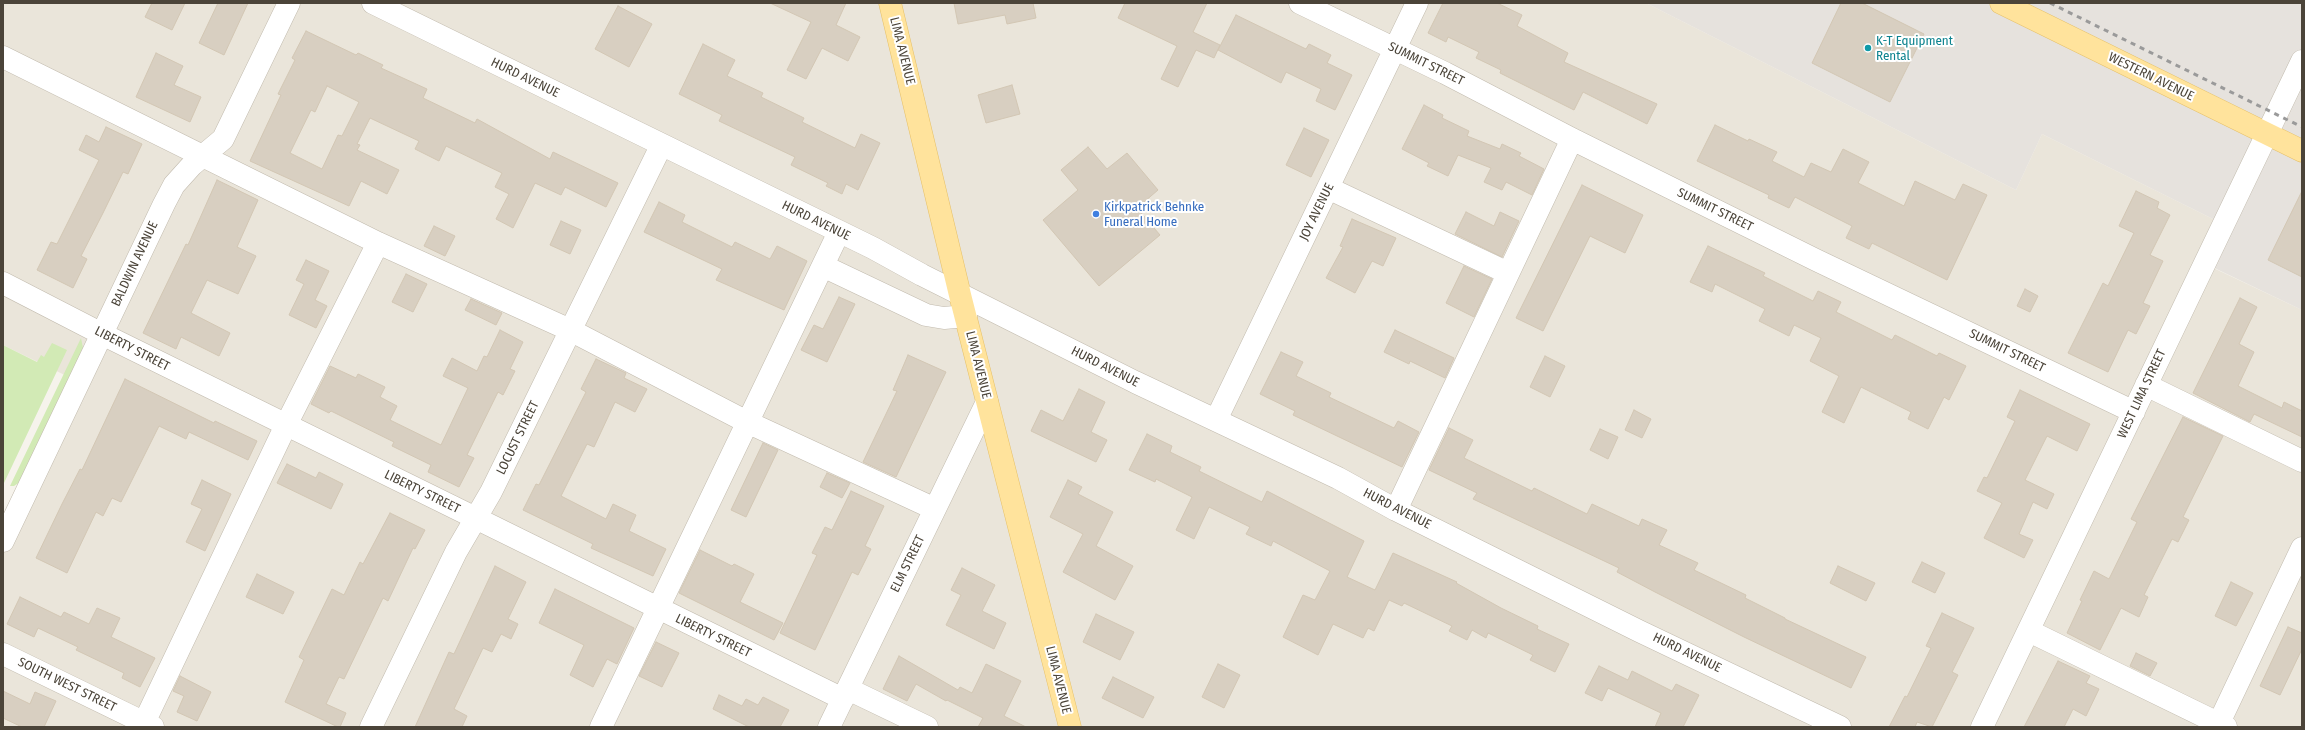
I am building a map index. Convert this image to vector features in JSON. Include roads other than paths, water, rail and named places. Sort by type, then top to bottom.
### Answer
[{"type":"main road","name":"LIMA AVENUE","points":[[890,3],[960,295],[1070,727]]},
{"type":"main road","name":"WESTERN AVENUE","points":[[2001,3],[2302,151]]},
{"type":"street","name":"BALDWIN AVENUE","points":[[3,541],[11,504],[102,334],[174,184],[223,139],[231,127],[289,3]]},
{"type":"street","name":"HURD AVENUE","points":[[373,3],[661,146],[839,232],[960,295],[1338,478],[1396,510],[1639,631],[1840,727]]},
{"type":"street","name":"SUMMIT STREET","points":[[1300,3],[1816,260],[2134,412]]},
{"type":"street","name":"JOY AVENUE","points":[[1216,420],[1416,3]]},
{"type":"street","points":[[3,57],[378,244],[570,330],[747,422],[935,509]]},
{"type":"street","name":"WEST LIMA STREET","points":[[1982,727],[2302,61]]},
{"type":"street","points":[[1396,510],[1572,139]]},
{"type":"street","name":"LOCUST STREET","points":[[371,727],[456,552],[491,492],[661,146]]},
{"type":"street","points":[[1328,188],[1508,273]]},
{"type":"street","points":[[601,727],[839,232]]},
{"type":"street","points":[[146,726],[286,425],[378,244]]},
{"type":"street","points":[[823,266],[926,315],[944,318],[966,316]]},
{"type":"street","name":"LIBERTY STREET","points":[[3,283],[102,334],[658,609],[845,694],[927,727]]},
{"type":"street","points":[[2146,385],[2302,461]]},
{"type":"street","name":"ELM STREET","points":[[830,727],[987,402]]},
{"type":"street","points":[[2028,631],[2220,726],[2302,548]]},
{"type":"street","name":"SOUTH WEST STREET","points":[[3,654],[146,726]]},
{"type":"railway","points":[[2050,3],[2302,127]]},
{"type":"place","name":"K-T Equipment Rental","points":[[1868,48]]},
{"type":"place","name":"Kirkpatrick Behnke Funeral Home","points":[[1096,214]]}]
